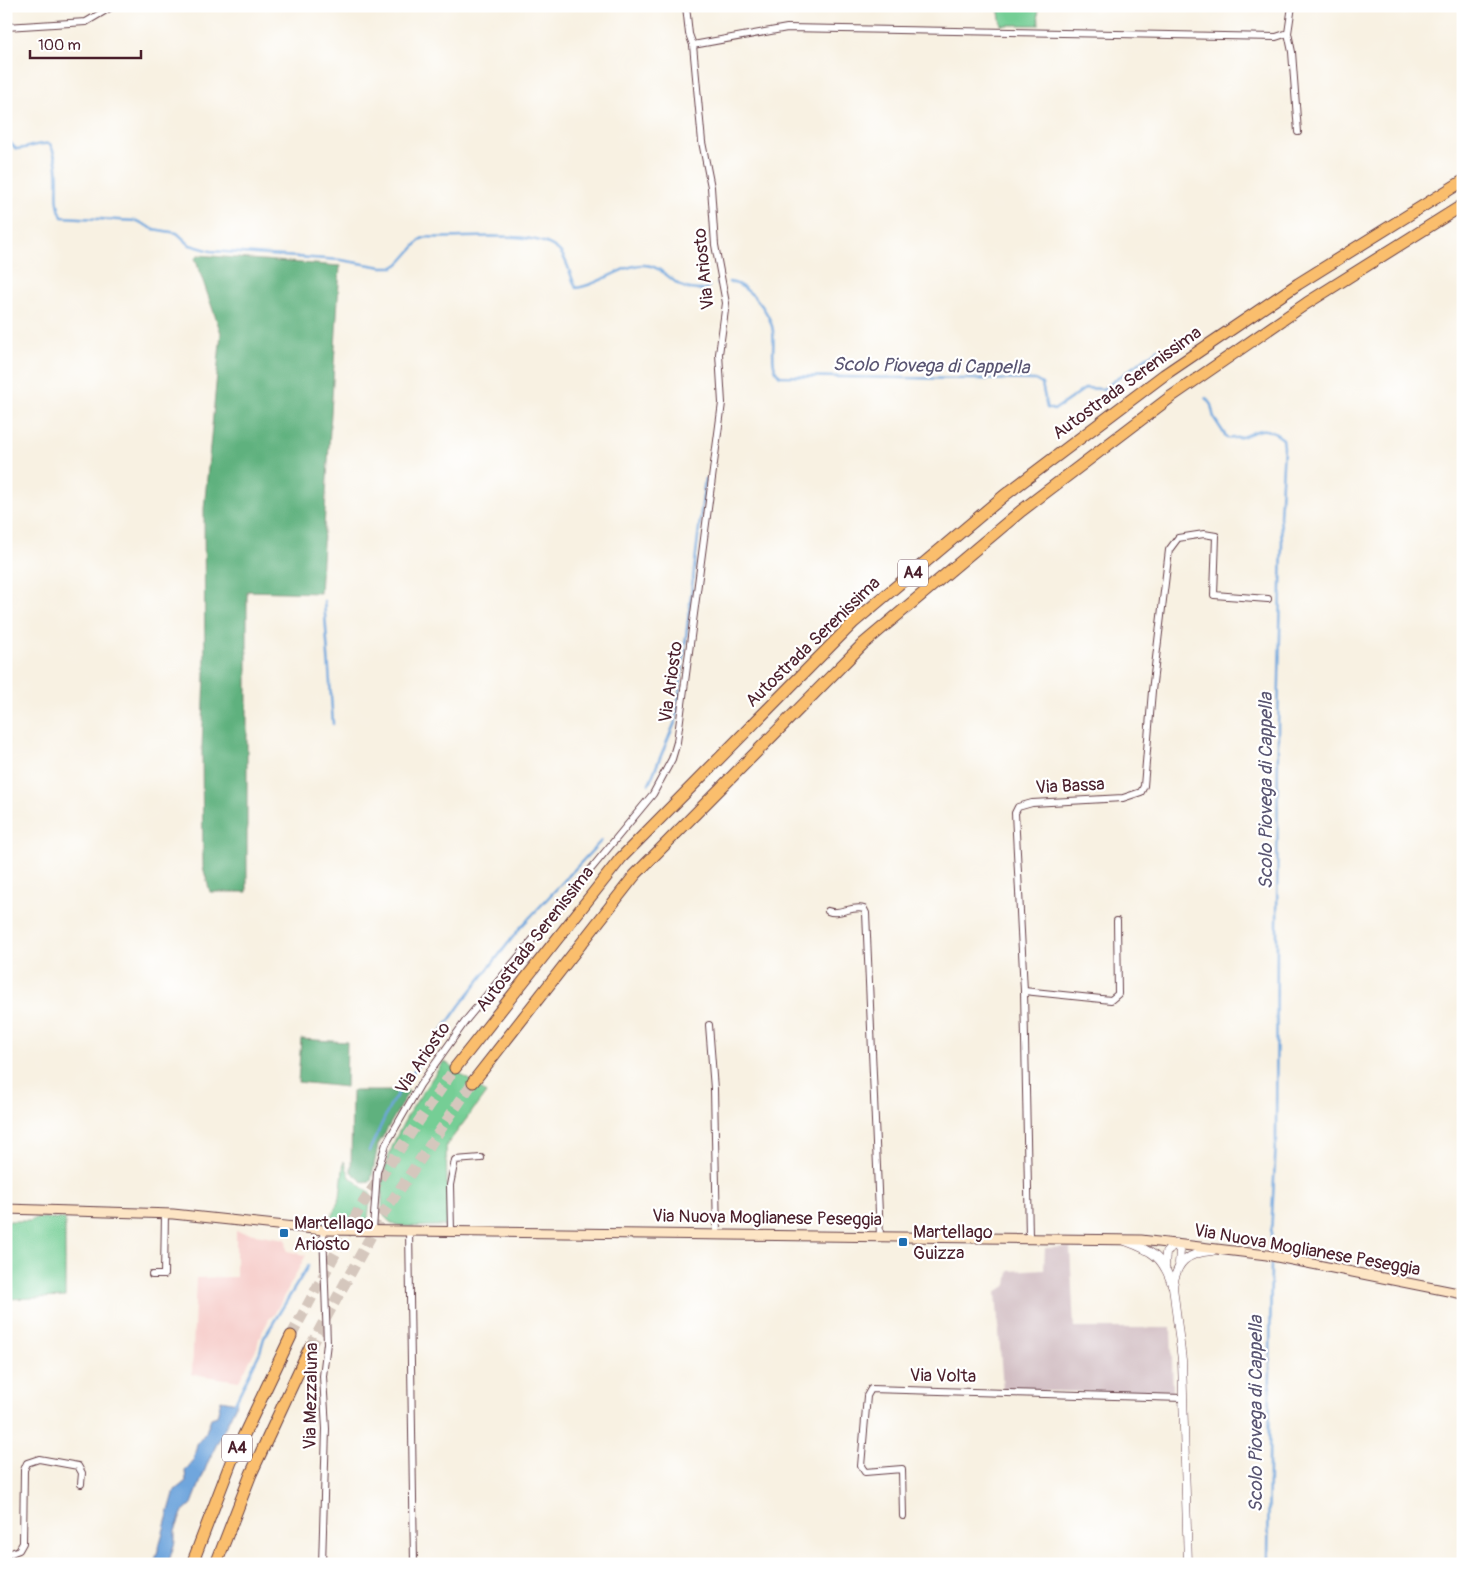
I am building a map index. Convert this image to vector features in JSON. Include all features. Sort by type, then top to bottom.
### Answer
[{"type":"highway","name":"Autostrada Serenissima","points":[[455,1068],[621,858],[854,622],[1005,495],[1164,375],[1298,284],[1463,181]]},
{"type":"highway","name":"Autostrada Serenissima","points":[[474,1082],[635,875],[863,644],[1021,511],[1172,396],[1307,303],[1463,205]]},
{"type":"highway","name":"A4","points":[[192,1564],[231,1462],[291,1336]]},
{"type":"highway","name":"A4","points":[[216,1564],[251,1474],[310,1347]]},
{"type":"main road","name":"Via Nuova Moglianese Peseggia","points":[[6,1209],[165,1214],[323,1230],[1029,1237],[1175,1243],[1226,1249],[1463,1294]]},
{"type":"street","points":[[6,27],[86,22],[113,6]]},
{"type":"street","name":"Via Ariosto","points":[[373,1230],[377,1172],[386,1144],[420,1085],[467,1019],[653,794],[664,778],[677,742],[722,403],[719,354],[726,303],[715,245],[711,187],[702,142],[693,45],[689,34],[686,6]]},
{"type":"street","points":[[1292,6],[1288,33],[1292,52],[1298,132]]},
{"type":"street","points":[[693,45],[787,28],[1260,38],[1288,33]]},
{"type":"street","name":"Via Bassa","points":[[1029,1237],[1024,991],[1015,813],[1018,807],[1032,803],[1123,798],[1141,792],[1144,786],[1148,725],[1168,561],[1173,543],[1178,538],[1187,535],[1212,534],[1216,536],[1212,591],[1214,595],[1268,599]]},
{"type":"street","points":[[828,911],[836,913],[861,908],[866,913],[880,1236]]},
{"type":"street","points":[[1024,991],[1111,1000],[1116,998],[1118,994],[1117,921]]},
{"type":"street","points":[[709,1025],[714,1089],[716,1234]]},
{"type":"street","points":[[450,1231],[450,1185],[455,1160],[481,1158]]},
{"type":"street","points":[[152,1276],[164,1275],[165,1214]]},
{"type":"street","name":"Via Mezzaluna","points":[[322,1564],[326,1429],[323,1376],[327,1342],[323,1230]]},
{"type":"street","points":[[409,1230],[414,1564]]},
{"type":"street","points":[[1121,1240],[1146,1248],[1165,1266]]},
{"type":"street","points":[[1173,1287],[1180,1251],[1175,1243],[1166,1253],[1165,1266],[1173,1287],[1181,1352],[1188,1564]]},
{"type":"street","points":[[1179,1263],[1196,1253],[1226,1249]]},
{"type":"street","name":"Via Volta","points":[[904,1516],[902,1469],[865,1472],[861,1466],[867,1396],[871,1390],[1183,1398]]},
{"type":"street","points":[[6,1556],[19,1550],[23,1544],[24,1470],[27,1463],[39,1459],[78,1466],[82,1473],[80,1484]]},
{"type":"shaded area","points":[[236,1231],[286,1239],[287,1251],[306,1255],[274,1315],[269,1319],[239,1381],[192,1374],[196,1278],[236,1277]]},
{"type":"shaded area","points":[[1070,1247],[1074,1328],[1171,1328],[1173,1394],[1003,1390],[996,1292],[1007,1285],[1009,1271],[1044,1269],[1045,1248]]},
{"type":"green space","points":[[998,6],[1038,6],[1039,25],[1001,25]]},
{"type":"green space","points":[[198,255],[340,266],[320,593],[247,591],[247,892],[210,892],[203,867],[204,509],[221,333],[195,258]]},
{"type":"green space","points":[[301,1039],[347,1042],[346,1087],[298,1082]]},
{"type":"green space","points":[[444,1061],[486,1093],[446,1146],[448,1226],[412,1227],[394,1224],[387,1220],[383,1210],[383,1178],[388,1160],[402,1125]]},
{"type":"green space","points":[[352,1091],[409,1091],[378,1145],[371,1181],[363,1182],[351,1172]]},
{"type":"green space","points":[[344,1161],[350,1177],[371,1194],[368,1218],[356,1226],[328,1225],[340,1197]]},
{"type":"green space","points":[[36,1218],[65,1219],[65,1297],[6,1299],[6,1221],[30,1221]]},
{"type":"water","points":[[221,1400],[237,1403],[208,1462],[192,1504],[182,1513],[175,1531],[175,1542],[168,1564],[154,1564],[175,1490],[186,1481],[185,1471],[193,1461],[197,1444],[206,1432],[211,1418],[217,1416]]},
{"type":"waterway","name":"Scolo Piovega di Cappella","points":[[6,138],[16,149],[50,144],[57,165],[58,200],[62,217],[137,221],[153,229],[177,233],[190,245],[211,251],[341,260],[382,267],[394,267],[400,263],[421,239],[427,237],[518,237],[551,245],[561,253],[576,288],[594,283],[637,265],[656,268],[681,286],[692,290],[704,290],[709,286]]},
{"type":"waterway","name":"Scolo Piovega di Cappella","points":[[729,282],[737,284],[749,292],[767,315],[773,331],[773,361],[780,376],[1035,380],[1042,384],[1047,408],[1054,410],[1086,388],[1103,389],[1158,349]]},
{"type":"waterway","name":"Scolo Piovega di Cappella","points":[[1206,398],[1211,405],[1214,418],[1227,438],[1236,438],[1255,431],[1267,430],[1283,439],[1284,447],[1280,517],[1282,541],[1278,725],[1276,1142],[1271,1235],[1272,1250]]},
{"type":"waterway","points":[[649,784],[676,720],[705,479]]},
{"type":"waterway","points":[[324,601],[333,724]]},
{"type":"waterway","points":[[369,1151],[392,1102],[460,1005],[520,928],[601,841]]},
{"type":"waterway","points":[[324,1224],[328,1218]]},
{"type":"waterway","name":"Scolo Piovega di Cappella","points":[[1268,1564],[1271,1265]]},
{"type":"waterway","points":[[234,1405],[260,1352],[264,1338],[308,1266]]},
{"type":"tunnel","points":[[291,1336],[361,1206],[455,1068]]},
{"type":"tunnel","points":[[310,1347],[383,1214],[473,1082]]},
{"type":"place","name":"Martellago Ariosto","points":[[284,1233]]},
{"type":"place","name":"Martellago Guizza","points":[[903,1242]]}]
